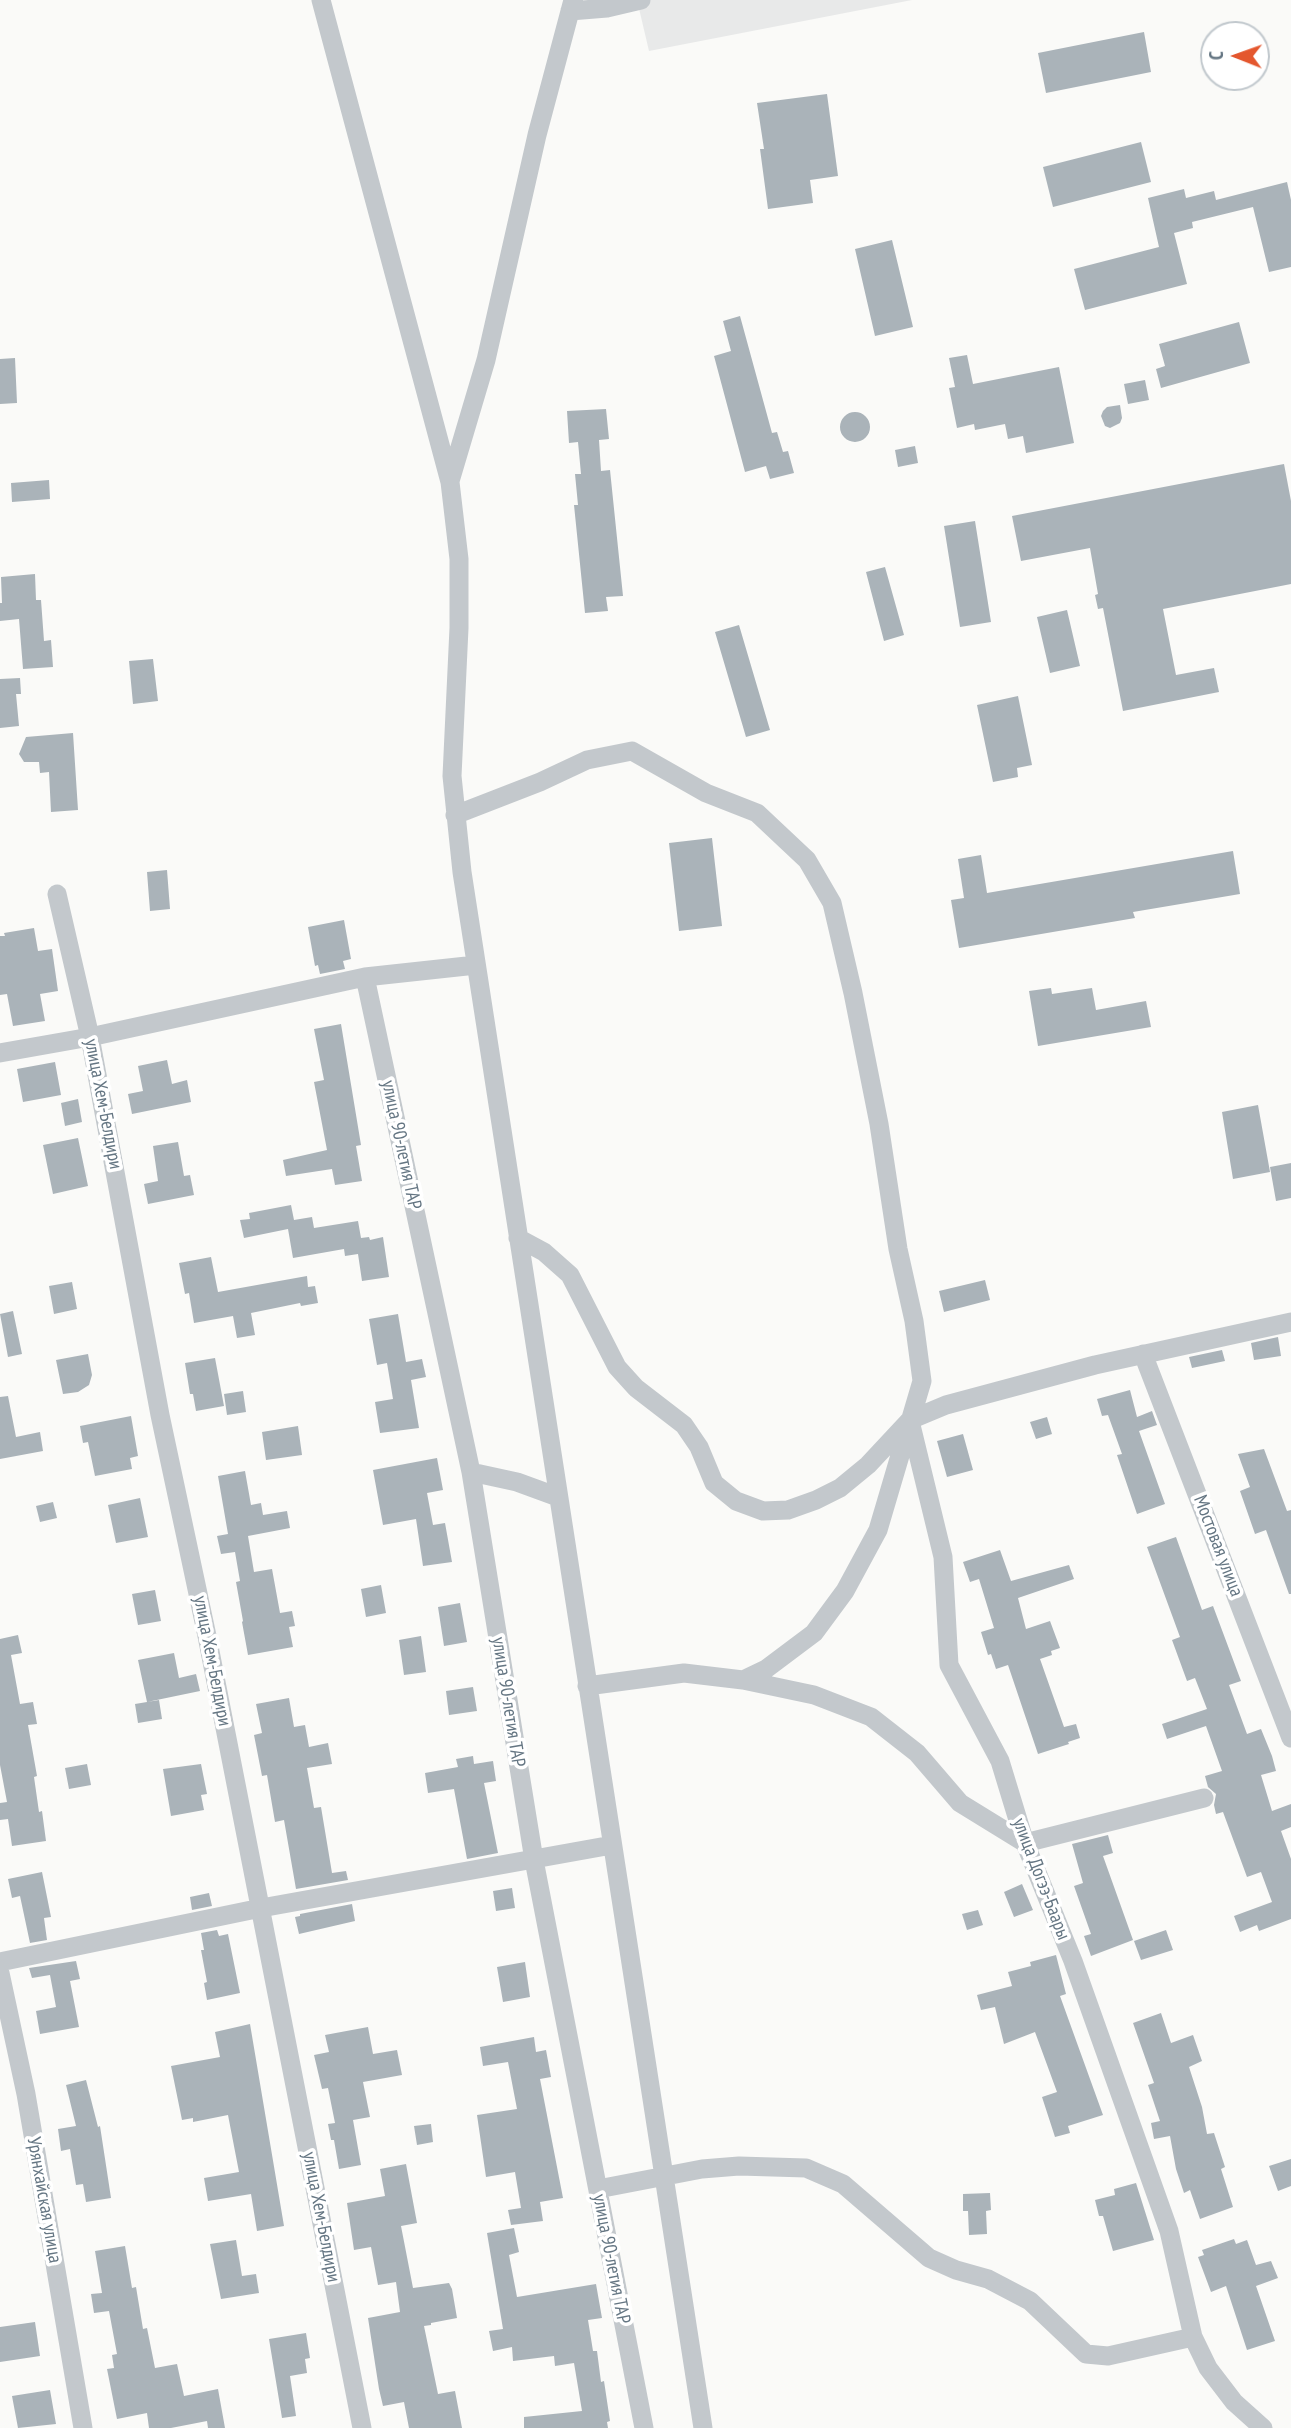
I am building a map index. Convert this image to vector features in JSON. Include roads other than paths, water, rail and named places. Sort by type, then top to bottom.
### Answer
[{"type":"street","points":[[321,0],[450,482],[459,559],[459,628],[452,776],[455,815],[703,2428]]},
{"type":"street","points":[[450,482],[486,360],[537,135],[572,6],[607,8],[641,0]]},
{"type":"street","points":[[455,815],[540,782],[587,760],[632,751],[706,793],[757,813],[807,860],[832,903],[878,1124],[898,1249],[914,1321],[922,1381],[878,1530],[845,1591],[814,1633],[766,1670],[743,1680]]},
{"type":"street","name":"улица Хем-Белдири","points":[[57,894],[90,1037],[160,1415],[261,1909],[362,2428]]},
{"type":"street","points":[[0,1053],[90,1037],[365,977],[476,965]]},
{"type":"street","name":"улица 90-летия ТАР","points":[[365,977],[471,1472],[534,1860],[644,2428]]},
{"type":"street","points":[[518,1238],[544,1252],[570,1275],[617,1367],[636,1388],[684,1425],[699,1447],[714,1483],[736,1500],[763,1511],[788,1510],[840,1488],[859,1473],[910,1420],[946,1405],[1143,1354],[1291,1322]]},
{"type":"street","name":"Мостовая улица","points":[[1143,1354],[1291,1738]]},
{"type":"street","name":"улица Догээ-Баары","points":[[910,1420],[943,1557],[949,1665],[1000,1761],[1025,1843],[1073,1961],[1169,2231],[1193,2337],[1208,2368],[1234,2402],[1263,2428]]},
{"type":"street","points":[[471,1472],[517,1482],[558,1497]]},
{"type":"street","points":[[587,1686],[684,1673],[743,1680],[814,1695],[871,1717],[917,1753],[960,1804],[1025,1843],[1204,1798]]},
{"type":"street","points":[[0,1962],[261,1909],[612,1845]]},
{"type":"street","name":"Урянхайская улица","points":[[0,1973],[26,2094],[83,2428]]},
{"type":"street","points":[[598,2189],[702,2169],[739,2166],[806,2168],[843,2184],[929,2258],[956,2270],[989,2279],[1030,2301],[1086,2354],[1108,2356],[1193,2337]]}]
